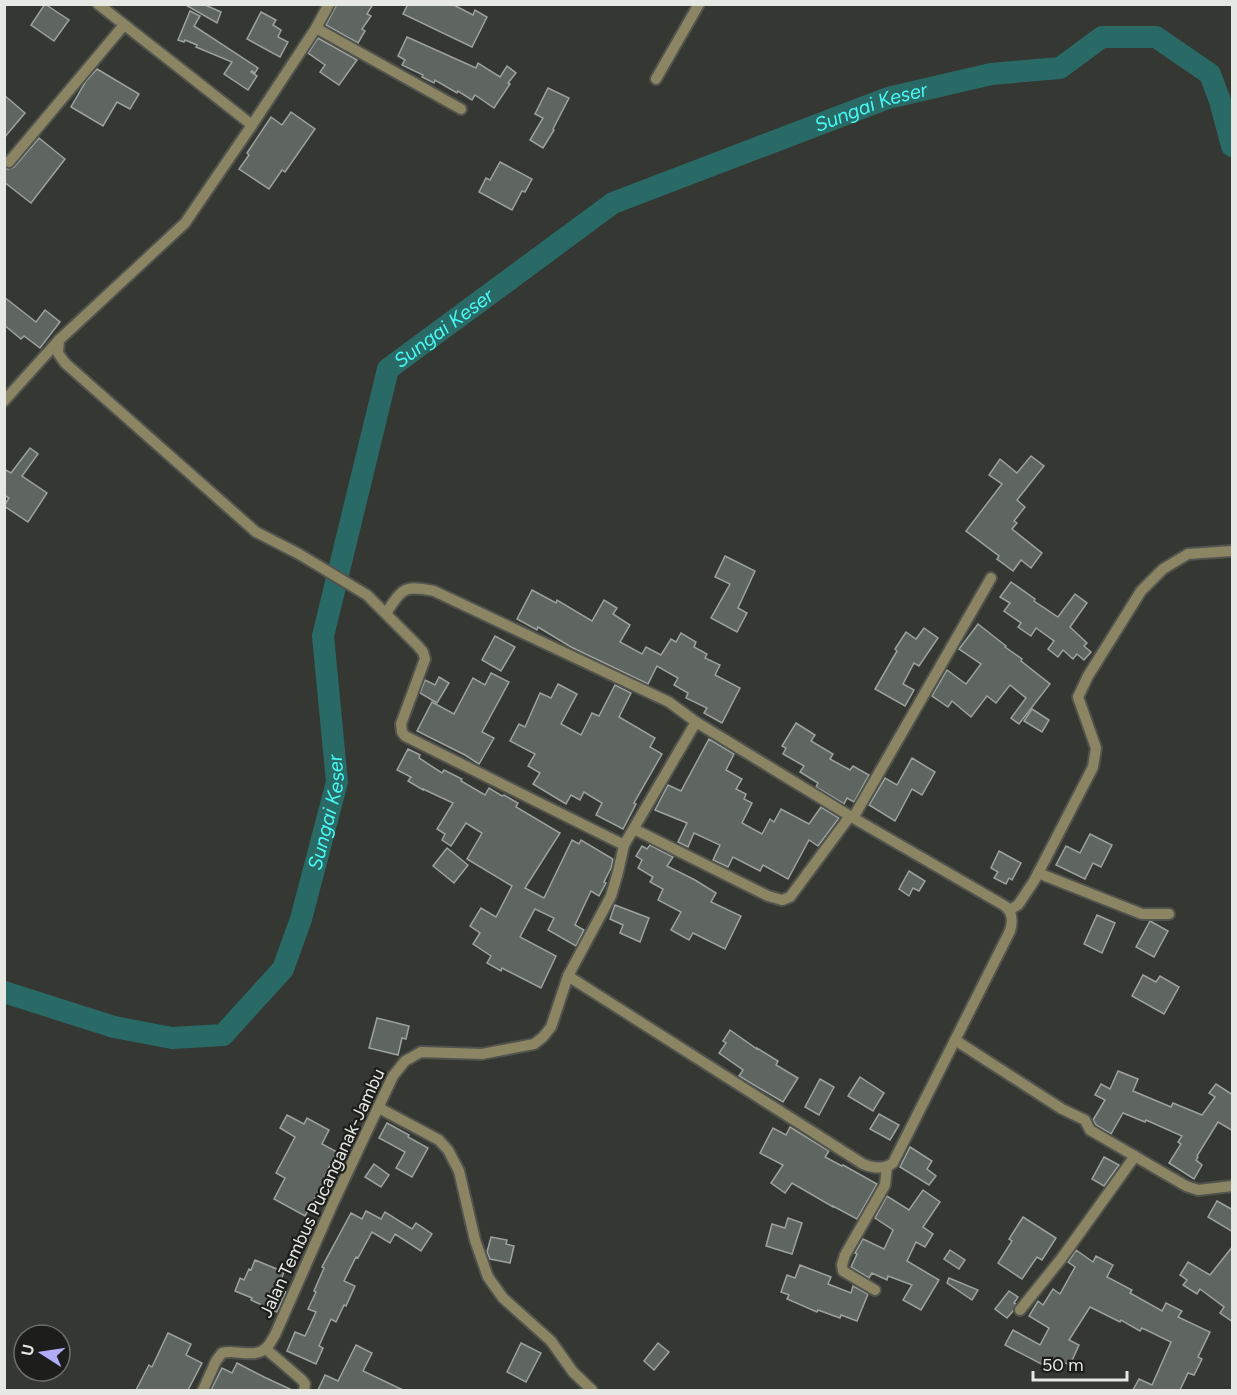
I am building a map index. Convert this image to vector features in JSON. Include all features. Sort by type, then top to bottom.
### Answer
[{"type":"street","points":[[4,401],[59,340],[185,223],[316,28],[329,4]]},
{"type":"street","points":[[656,79],[699,4]]},
{"type":"street","points":[[104,6],[124,25],[252,125]]},
{"type":"street","points":[[9,162],[124,25]]},
{"type":"street","points":[[316,28],[461,109]]},
{"type":"street","points":[[59,340],[58,353],[65,363],[256,532],[299,554],[367,595],[418,646],[423,652],[424,659],[401,724],[405,736],[624,844],[696,722]]},
{"type":"street","points":[[1009,910],[1018,904],[1038,873],[1093,767],[1096,748],[1078,697],[1088,676],[1141,591],[1163,570],[1188,554],[1233,551]]},
{"type":"street","points":[[634,829],[768,896],[782,900],[790,897],[852,817],[991,578]]},
{"type":"street","points":[[386,613],[399,593],[407,589],[434,591],[669,702],[696,722],[1009,910],[1013,921],[955,1040],[892,1163],[887,1167],[863,1164],[568,976]]},
{"type":"street","name":"Jalan Tembus Pucanganak-Jambu","points":[[266,1349],[393,1076],[405,1061],[421,1052],[482,1053],[534,1044],[543,1037],[551,1027],[568,976],[611,896],[624,844]]},
{"type":"street","points":[[1038,873],[1143,914],[1169,914]]},
{"type":"street","points":[[955,1040],[1062,1109],[1085,1120],[1090,1130],[1186,1186],[1198,1190],[1233,1186]]},
{"type":"street","points":[[379,1108],[445,1145],[459,1172],[475,1240],[488,1276],[503,1298],[552,1341],[573,1372],[592,1390]]},
{"type":"street","points":[[1020,1310],[1061,1259],[1135,1156]]},
{"type":"street","points":[[874,1290],[843,1271],[842,1265],[845,1255],[885,1185],[887,1167]]},
{"type":"street","points":[[203,1390],[222,1353],[230,1351],[252,1353],[266,1349],[302,1380],[305,1384],[304,1390]]},
{"type":"building","points":[[45,4],[69,20],[54,41],[31,25]]},
{"type":"building","points":[[184,4],[203,4],[221,12],[217,23]]},
{"type":"building","points":[[337,4],[373,4],[367,14],[371,16],[362,29],[365,31],[358,43],[326,25]]},
{"type":"building","points":[[408,4],[452,4],[473,15],[475,10],[487,17],[472,47],[403,14]]},
{"type":"building","points":[[190,11],[200,16],[194,26],[258,68],[255,73],[251,72],[257,76],[248,90],[224,74],[232,62],[185,40],[184,42],[178,40]]},
{"type":"building","points":[[261,12],[276,20],[273,25],[281,30],[278,37],[288,42],[280,57],[247,39]]},
{"type":"building","points":[[407,37],[476,68],[478,63],[500,77],[507,66],[516,73],[494,108],[475,95],[472,100],[402,65],[405,60],[398,56]]},
{"type":"building","points":[[318,38],[357,60],[339,85],[320,72],[325,65],[308,53]]},
{"type":"building","points":[[97,69],[139,94],[130,109],[117,102],[103,126],[71,107],[86,81]]},
{"type":"building","points":[[548,88],[569,98],[543,148],[530,140],[543,118],[535,114]]},
{"type":"building","points":[[4,95],[25,113],[4,138]]},
{"type":"building","points":[[291,112],[315,129],[285,172],[282,170],[269,189],[239,169],[271,117],[282,125]]},
{"type":"building","points":[[39,138],[65,159],[31,203],[4,182],[4,168],[14,167]]},
{"type":"building","points":[[500,162],[532,179],[525,192],[522,191],[512,210],[479,192],[486,178],[490,180]]},
{"type":"building","points":[[4,297],[36,322],[45,310],[60,322],[40,348],[24,336],[21,339],[4,325]]},
{"type":"building","points":[[30,448],[38,454],[22,476],[47,493],[28,522],[4,506],[9,498],[4,495],[4,469],[11,473]]},
{"type":"building","points":[[1031,456],[1044,466],[1017,500],[1025,507],[1014,521],[1017,523],[1012,529],[1042,553],[1031,568],[1021,560],[1013,571],[997,559],[999,556],[966,531],[1002,484],[989,475],[1000,459],[1017,473]]},
{"type":"building","points":[[725,556],[755,571],[738,608],[747,613],[737,632],[711,618],[730,584],[715,577]]},
{"type":"building","points":[[1011,582],[1058,617],[1075,594],[1087,603],[1070,627],[1087,643],[1084,646],[1091,652],[1084,660],[1077,654],[1073,659],[1063,650],[1058,657],[1048,649],[1054,641],[1036,628],[1031,636],[1018,627],[1021,623],[1004,611],[1010,603],[1000,597]]},
{"type":"building","points":[[532,590],[556,603],[557,600],[592,621],[604,600],[617,608],[613,614],[630,625],[620,642],[642,654],[646,647],[661,655],[671,639],[676,642],[681,633],[696,642],[694,647],[707,654],[705,658],[720,665],[715,675],[740,688],[722,723],[704,713],[707,708],[686,698],[688,693],[674,685],[678,678],[657,666],[648,684],[571,647],[538,627],[537,630],[517,619]]},
{"type":"building","points":[[978,624],[1050,684],[1019,724],[1011,718],[1026,698],[1010,685],[996,703],[987,696],[971,717],[952,701],[948,707],[932,696],[947,670],[966,684],[981,664],[959,649]]},
{"type":"building","points":[[924,628],[938,638],[919,666],[914,663],[903,684],[914,690],[905,706],[875,689],[906,632],[916,639]]},
{"type":"building","points":[[495,636],[515,647],[501,671],[482,660]]},
{"type":"building","points":[[491,673],[509,682],[482,732],[494,738],[479,764],[417,731],[432,702],[454,714],[473,678],[485,685]]},
{"type":"building","points":[[439,677],[449,683],[437,703],[420,693],[425,680],[435,685]]},
{"type":"building","points":[[558,684],[577,694],[561,724],[581,735],[592,713],[599,716],[615,685],[631,693],[619,717],[655,738],[650,747],[662,754],[634,803],[636,804],[623,829],[596,815],[602,803],[584,792],[580,800],[571,795],[566,804],[533,784],[540,773],[528,766],[535,754],[510,741],[519,724],[525,727],[540,693],[551,698]]},
{"type":"building","points":[[1032,709],[1049,720],[1042,732],[1024,721]]},
{"type":"building","points":[[796,723],[815,735],[811,741],[833,754],[830,759],[850,770],[853,766],[869,775],[854,802],[847,798],[844,804],[816,787],[818,783],[800,772],[804,766],[783,754],[786,748],[782,746]]},
{"type":"building","points":[[709,739],[734,754],[726,770],[742,779],[736,789],[746,794],[744,799],[752,803],[742,823],[762,834],[770,819],[774,822],[781,809],[809,824],[821,807],[839,818],[818,846],[809,840],[788,879],[763,865],[760,871],[733,857],[728,867],[713,860],[720,845],[694,833],[688,847],[678,842],[687,823],[655,810],[668,785],[681,791]]},
{"type":"building","points":[[408,749],[420,755],[419,758],[442,773],[444,770],[462,779],[461,781],[485,795],[489,788],[504,795],[518,803],[516,807],[560,833],[525,888],[544,898],[572,840],[579,844],[581,840],[613,859],[604,882],[606,883],[599,896],[591,891],[575,925],[584,930],[576,946],[548,930],[554,918],[535,909],[520,937],[556,956],[541,988],[487,963],[491,956],[473,944],[480,933],[470,926],[481,908],[496,917],[512,886],[467,859],[482,833],[466,823],[451,846],[442,840],[445,834],[437,829],[453,803],[423,790],[408,781],[411,777],[397,770]]},
{"type":"building","points":[[912,758],[935,772],[922,795],[912,789],[895,821],[869,805],[885,778],[897,785]]},
{"type":"building","points":[[1090,834],[1112,845],[1101,867],[1093,863],[1085,879],[1056,865],[1066,846],[1080,853]]},
{"type":"building","points":[[650,845],[673,857],[667,866],[716,893],[711,902],[741,916],[725,949],[693,933],[689,940],[671,930],[681,912],[658,900],[663,889],[650,882],[653,877],[638,868],[642,860],[636,856],[642,846],[647,849]]},
{"type":"building","points":[[447,848],[468,865],[454,883],[433,866]]},
{"type":"building","points":[[999,851],[1021,863],[1012,880],[1009,878],[1006,884],[994,878],[998,872],[991,868]]},
{"type":"building","points":[[909,871],[925,881],[919,891],[913,888],[909,896],[899,889]]},
{"type":"building","points":[[615,905],[649,918],[640,942],[620,933],[623,925],[610,919]]},
{"type":"building","points":[[1097,915],[1115,923],[1102,953],[1084,944]]},
{"type":"building","points":[[1150,921],[1168,931],[1154,957],[1136,947]]},
{"type":"building","points":[[1143,975],[1156,982],[1160,976],[1179,987],[1164,1014],[1132,996]]},
{"type":"building","points":[[377,1018],[409,1026],[406,1039],[402,1038],[398,1055],[369,1048]]},
{"type":"building","points":[[730,1030],[778,1061],[776,1065],[798,1078],[783,1102],[739,1076],[743,1070],[719,1053],[726,1043],[723,1041]]},
{"type":"building","points":[[1118,1071],[1138,1079],[1133,1091],[1171,1107],[1173,1103],[1202,1115],[1215,1097],[1209,1093],[1216,1084],[1233,1095],[1233,1131],[1218,1122],[1197,1156],[1196,1160],[1202,1165],[1194,1179],[1169,1163],[1181,1144],[1178,1142],[1182,1136],[1146,1120],[1145,1122],[1123,1113],[1111,1134],[1096,1125],[1093,1120],[1105,1100],[1095,1095],[1101,1084],[1110,1089]]},
{"type":"building","points":[[860,1077],[884,1093],[873,1111],[848,1096]]},
{"type":"building","points":[[820,1079],[834,1087],[819,1115],[805,1107]]},
{"type":"building","points":[[879,1114],[899,1125],[890,1140],[870,1129]]},
{"type":"building","points":[[287,1115],[304,1124],[307,1118],[329,1130],[322,1144],[337,1152],[305,1216],[274,1199],[285,1178],[276,1173],[295,1137],[280,1128]]},
{"type":"building","points":[[387,1123],[428,1148],[412,1177],[396,1168],[405,1152],[379,1138]]},
{"type":"building","points":[[790,1127],[829,1151],[825,1157],[877,1184],[857,1219],[792,1183],[785,1193],[771,1183],[783,1165],[760,1153],[773,1128],[786,1135]]},
{"type":"building","points":[[910,1147],[932,1161],[927,1169],[936,1176],[929,1185],[900,1167]]},
{"type":"building","points":[[1104,1157],[1119,1165],[1104,1186],[1092,1179]]},
{"type":"building","points":[[374,1164],[389,1175],[381,1187],[365,1177]]},
{"type":"building","points":[[923,1190],[940,1202],[923,1227],[933,1234],[925,1247],[916,1242],[907,1261],[939,1280],[921,1310],[903,1300],[912,1285],[888,1276],[887,1280],[872,1273],[869,1278],[851,1267],[857,1254],[855,1253],[863,1239],[884,1249],[893,1230],[875,1218],[887,1196],[909,1210]]},
{"type":"building","points":[[1217,1201],[1233,1210],[1233,1232],[1208,1217]]},
{"type":"building","points":[[366,1211],[381,1219],[385,1212],[412,1229],[416,1223],[432,1234],[421,1251],[395,1234],[390,1243],[372,1232],[344,1281],[355,1286],[336,1322],[331,1319],[319,1346],[323,1348],[316,1364],[287,1351],[295,1332],[305,1336],[316,1312],[308,1309],[324,1268],[322,1267],[351,1213],[362,1219]]},
{"type":"building","points":[[1023,1217],[1056,1238],[1042,1260],[1037,1257],[1022,1279],[998,1263]]},
{"type":"building","points":[[788,1218],[802,1223],[792,1254],[766,1246],[772,1224],[785,1228]]},
{"type":"building","points":[[491,1237],[507,1240],[506,1244],[514,1246],[510,1263],[490,1259],[487,1252]]},
{"type":"building","points":[[1233,1246],[1233,1322],[1220,1313],[1224,1307],[1200,1289],[1197,1294],[1183,1285],[1187,1280],[1180,1275],[1188,1262],[1210,1275]]},
{"type":"building","points":[[950,1250],[965,1260],[959,1269],[944,1259]]},
{"type":"building","points":[[1076,1250],[1093,1262],[1096,1256],[1113,1265],[1107,1277],[1132,1290],[1130,1293],[1162,1311],[1166,1303],[1182,1311],[1178,1317],[1210,1332],[1198,1357],[1202,1359],[1194,1375],[1188,1373],[1180,1390],[1133,1390],[1139,1379],[1152,1385],[1171,1342],[1142,1328],[1140,1331],[1090,1307],[1069,1340],[1079,1345],[1070,1365],[1056,1359],[1051,1369],[1005,1345],[1013,1330],[1040,1345],[1049,1328],[1029,1316],[1038,1301],[1043,1305],[1053,1289],[1060,1294],[1075,1267],[1068,1262]]},
{"type":"building","points":[[255,1260],[284,1272],[278,1288],[286,1292],[277,1312],[235,1291],[240,1278],[244,1280]]},
{"type":"building","points":[[800,1265],[831,1277],[828,1284],[851,1293],[853,1286],[868,1294],[857,1321],[841,1315],[840,1318],[818,1310],[817,1312],[787,1299],[789,1295],[781,1292],[787,1275],[795,1278]]},
{"type":"building","points":[[949,1278],[978,1290],[972,1300],[947,1283]]},
{"type":"building","points":[[1009,1291],[1018,1297],[1013,1311],[1007,1318],[995,1309]]},
{"type":"building","points":[[168,1333],[191,1344],[186,1355],[202,1363],[188,1390],[136,1390],[149,1365],[152,1367]]},
{"type":"building","points":[[521,1343],[541,1353],[526,1382],[507,1372]]},
{"type":"building","points":[[658,1343],[669,1352],[654,1370],[644,1361]]},
{"type":"building","points":[[356,1345],[372,1353],[363,1371],[403,1390],[318,1390],[325,1375],[338,1381]]},
{"type":"building","points":[[237,1363],[292,1390],[211,1390],[222,1368],[232,1373]]},
{"type":"waterway","name":"Sungai Keser","points":[[4,992],[114,1027],[172,1038],[223,1035],[283,969],[301,919],[337,782],[323,636],[388,369],[613,203],[888,98],[991,74],[1060,68],[1102,37],[1156,37],[1210,74],[1232,146]]}]
